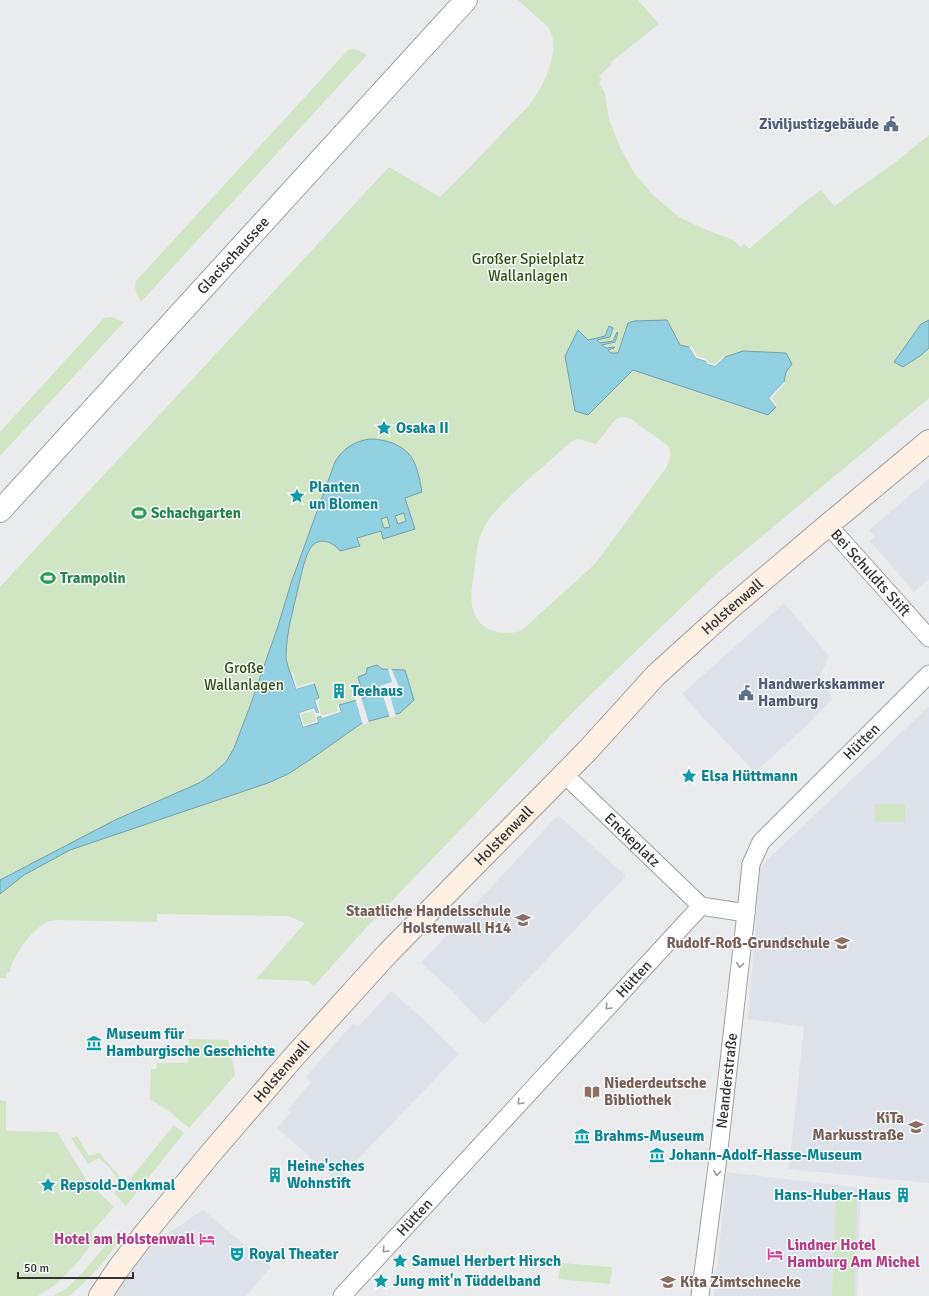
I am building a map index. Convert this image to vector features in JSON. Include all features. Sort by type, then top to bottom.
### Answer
[{"type":"main road","name":"Holstenwall","points":[[100,1296],[118,1269],[211,1153],[291,1060],[388,953],[564,774],[656,675],[828,524],[929,441]]},
{"type":"main road","name":"Holstenwall","points":[[85,1296],[118,1269]]},
{"type":"street","name":"Glacischaussee","points":[[0,511],[466,0]]},
{"type":"street","name":"Bei Schuldts Stift","points":[[828,524],[929,638]]},
{"type":"street","name":"Hütten","points":[[746,913],[751,864],[761,842],[929,674]]},
{"type":"street","name":"Enckeplatz","points":[[564,774],[701,906]]},
{"type":"street","name":"Hütten","points":[[342,1296],[701,906]]},
{"type":"street","points":[[701,906],[746,913]]},
{"type":"street","name":"Neanderstraße","points":[[700,1296],[717,1172],[746,913]]},
{"type":"shaded area","points":[[929,479],[929,579],[914,592],[870,541],[875,537],[869,530]]},
{"type":"shaded area","points":[[784,603],[829,656],[818,681],[833,698],[805,727],[755,772],[682,694]]},
{"type":"shaded area","name":"Rudolf-Roß-Grundschule","points":[[928,707],[929,1183],[789,1169],[804,1027],[748,1019],[760,867]]},
{"type":"shaded area","name":"Staatliche Handelsschule Holstenwall H14","points":[[558,815],[626,876],[484,1025],[450,989],[421,963]]},
{"type":"shaded area","points":[[391,991],[423,1019],[459,1054],[337,1181],[277,1128],[291,1112],[288,1109],[311,1082],[306,1077],[353,1023],[358,1027]]},
{"type":"shaded area","points":[[727,1172],[861,1188],[857,1296],[714,1296]]},
{"type":"shaded area","points":[[203,1210],[271,1267],[246,1296],[109,1296],[155,1242]]},
{"type":"green space","name":"Planten un Blomen","points":[[518,0],[638,0],[659,24],[611,62],[612,64],[599,76],[602,79],[599,83],[605,93],[609,120],[621,149],[635,174],[654,196],[679,217],[704,229],[733,240],[741,247],[745,244],[749,249],[802,204],[821,190],[834,206],[897,161],[929,135],[929,398],[715,575],[577,708],[364,930],[314,986],[308,981],[256,979],[305,923],[288,916],[157,914],[157,922],[49,921],[35,930],[18,952],[11,966],[10,972],[6,973],[6,978],[0,978],[0,587],[389,167],[440,197],[526,109],[540,90],[551,62],[553,42],[547,26]],"holes":[[[624,417],[631,419],[667,445],[670,451],[670,459],[666,468],[595,564],[521,631],[509,633],[497,632],[481,624],[474,614],[471,597],[478,546],[481,535],[490,517],[523,484],[571,442],[578,439],[596,444],[615,420]]]},
{"type":"green space","points":[[348,50],[358,50],[367,55],[141,302],[137,295],[135,284],[136,281]]},
{"type":"green space","points":[[111,317],[124,322],[0,456],[0,432],[104,318]]},
{"type":"green space","points":[[875,804],[905,804],[905,822],[875,822]]},
{"type":"green space","points":[[189,1039],[228,1040],[235,1075],[189,1128],[170,1112],[150,1099],[151,1069],[156,1069],[157,1063],[188,1063]]},
{"type":"green space","points":[[0,1100],[6,1101],[6,1131],[57,1132],[87,1181],[114,1207],[91,1233],[97,1238],[76,1264],[55,1285],[38,1296],[0,1296]]},
{"type":"green space","points":[[174,1125],[184,1133],[126,1206],[114,1193],[121,1185],[111,1169],[99,1158],[88,1164],[71,1138],[77,1136],[89,1156],[99,1153],[126,1184]]},
{"type":"green space","points":[[836,1191],[857,1193],[854,1296],[832,1296]]},
{"type":"green space","points":[[121,1230],[124,1234],[102,1264],[84,1283],[69,1296],[53,1296],[67,1288]]},
{"type":"green space","points":[[561,1263],[612,1267],[610,1284],[558,1279]]},
{"type":"water","points":[[667,320],[680,345],[689,347],[696,358],[706,361],[707,364],[715,366],[725,357],[743,351],[786,353],[792,364],[786,372],[784,382],[769,398],[776,407],[768,415],[633,370],[588,415],[575,411],[565,356],[578,330],[588,340],[605,336],[609,326],[613,328],[610,337],[597,340],[600,343],[613,341],[617,332],[615,342],[602,345],[606,348],[615,347],[608,350],[611,353],[618,353],[628,323],[634,321]]},
{"type":"water","points":[[929,320],[929,348],[903,367],[894,362],[921,324]]},
{"type":"water","points":[[376,439],[396,444],[411,456],[418,473],[422,492],[405,498],[415,529],[383,539],[381,531],[357,538],[360,546],[340,551],[325,541],[317,542],[313,545],[305,562],[293,611],[287,639],[286,657],[296,689],[314,683],[319,698],[315,700],[319,713],[316,714],[314,708],[299,713],[303,727],[318,723],[317,717],[341,712],[339,705],[364,698],[358,677],[366,674],[367,668],[377,665],[382,669],[405,670],[414,700],[400,713],[362,723],[288,774],[268,783],[70,850],[24,875],[0,894],[0,880],[115,820],[199,783],[226,762],[234,748],[249,709],[278,626],[291,583],[335,462],[346,449],[354,443]],"holes":[[[404,513],[406,521],[398,524],[395,516]],[[387,517],[390,527],[384,528],[381,519]]]},
{"type":"pier","points":[[689,347],[692,347],[697,356],[707,359],[708,362],[715,364],[723,356],[725,357],[715,366],[707,364],[706,361],[696,358]]},
{"type":"pier","points":[[784,382],[785,383],[772,398],[777,406],[776,407],[769,398]]},
{"type":"pier","points":[[391,668],[400,689],[389,692],[396,716],[390,718],[380,686],[392,682],[388,669]]},
{"type":"pier","points":[[291,672],[293,672],[297,687],[314,681],[316,683],[296,689]]},
{"type":"pier","points":[[361,697],[369,723],[363,725],[355,698]]},
{"type":"pier","points":[[321,698],[318,701],[321,714],[323,715],[338,711],[338,703],[341,712],[322,718],[321,716],[317,717],[318,722],[303,727],[299,713],[314,708],[316,713],[319,713],[315,700]],"holes":[[[313,711],[316,721],[304,725],[301,714]]]},
{"type":"place","name":"Ziviljustizgebäude","points":[[891,124]]},
{"type":"place","name":"Osaka II","points":[[384,428]]},
{"type":"place","name":"Planten un Blomen","points":[[297,496]]},
{"type":"place","name":"Schachgarten","points":[[139,513]]},
{"type":"place","name":"Trampolin","points":[[48,578]]},
{"type":"place","name":"Teehaus","points":[[339,691]]},
{"type":"place","name":"Handwerkskammer Hamburg","points":[[746,693]]},
{"type":"place","name":"Elsa Hüttmann","points":[[689,776]]},
{"type":"place","name":"Staatliche Handelsschule Holstenwall H14","points":[[523,920]]},
{"type":"place","name":"Rudolf-Roß-Grundschule","points":[[842,943]]},
{"type":"place","name":"Museum für Hamburgische Geschichte","points":[[94,1043]]},
{"type":"place","name":"Niederdeutsche Bibliothek","points":[[592,1092]]},
{"type":"place","name":"KiTa Markusstraße","points":[[916,1127]]},
{"type":"place","name":"Brahms-Museum","points":[[582,1136]]},
{"type":"place","name":"Johann-Adolf-Hasse-Museum","points":[[657,1155]]},
{"type":"place","name":"Heine'sches Wohnstift","points":[[275,1175]]},
{"type":"place","name":"Repsold-Denkmal","points":[[48,1185]]},
{"type":"place","name":"Hans-Huber-Haus","points":[[903,1195]]},
{"type":"place","name":"Hotel am Holstenwall","points":[[207,1239]]},
{"type":"place","name":"Royal Theater","points":[[237,1254]]},
{"type":"place","name":"Lindner Hotel Hamburg Am Michel","points":[[775,1254]]},
{"type":"place","name":"Samuel Herbert Hirsch","points":[[400,1261]]},
{"type":"place","name":"Jung mit'n Tüddelband","points":[[381,1281]]},
{"type":"place","name":"Kita Zimtschnecke","points":[[668,1282]]},
{"type":"park label","name":"Großer Spielplatz Wallanlagen","points":[[528,268]]},
{"type":"park label","name":"Große Wallanlagen","points":[[244,676]]}]
